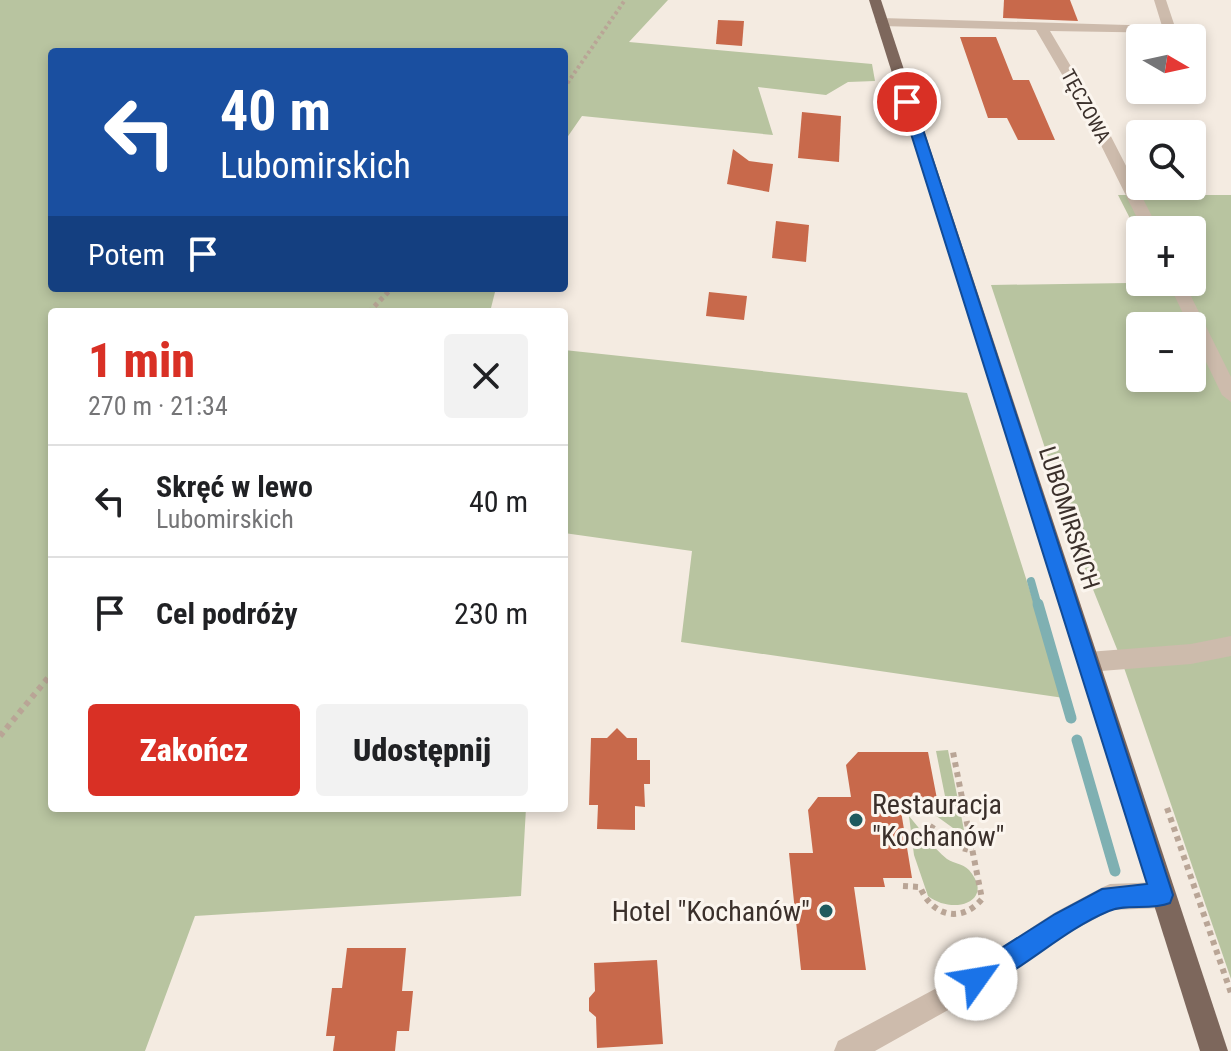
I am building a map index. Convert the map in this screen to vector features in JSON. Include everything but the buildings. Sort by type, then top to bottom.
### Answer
[{"type":"main road","name":"LUBOMIRSKICH","points":[[875,0],[1161,895],[1214,1051]]},
{"type":"street","points":[[881,22],[1170,30],[1160,0]]},
{"type":"street","name":"TĘCZOWA","points":[[1041,27],[1095,119],[1144,216]]},
{"type":"street","points":[[1183,296],[1231,395]]},
{"type":"street","points":[[1088,662],[1191,654],[1231,646]]},
{"type":"street","points":[[848,1051],[957,991],[1063,922],[1110,897],[1161,895]]},
{"type":"path","points":[[568,82],[625,0]]},
{"type":"path","points":[[373,308],[388,292]]},
{"type":"path","points":[[0,736],[48,678]]},
{"type":"path","points":[[903,886],[920,887],[927,905],[935,912],[959,914],[972,910],[982,899],[953,752]]},
{"type":"path","points":[[930,826],[962,848],[973,851]]},
{"type":"green space","points":[[0,0],[668,0],[629,42],[872,64],[875,81],[848,82],[826,95],[758,87],[773,135],[582,116],[568,136],[568,48],[48,48],[48,292],[495,292],[491,308],[48,308],[48,812],[526,812],[521,896],[195,916],[145,1051],[0,1051]]},
{"type":"green space","points":[[1118,195],[1126,195],[1126,200],[1206,200],[1206,195],[1231,195],[1231,979],[1121,659],[1086,572],[991,285],[1126,283],[1126,296],[1206,296],[1206,216],[1129,216]]},
{"type":"green space","points":[[568,350],[967,393],[1064,698],[681,642],[692,551],[568,534]]},
{"type":"green space","points":[[948,750],[964,830],[953,828],[917,802],[946,801],[936,751]]},
{"type":"green space","points":[[909,816],[942,855],[969,870],[978,890],[975,897],[960,905],[949,905],[928,896],[914,855]]},
{"type":"waterway","points":[[1031,581],[1038,606]]},
{"type":"waterway","points":[[1038,604],[1071,718]]},
{"type":"waterway","points":[[1077,740],[1115,871]]},
{"type":"place","name":"Restauracja \"Kochanów\"","points":[[856,820]]},
{"type":"place","name":"Hotel \"Kochanów\"","points":[[826,911]]},
{"type":"route","points":[[907,102],[1161,895],[1110,897],[1063,922],[976,979]]}]
